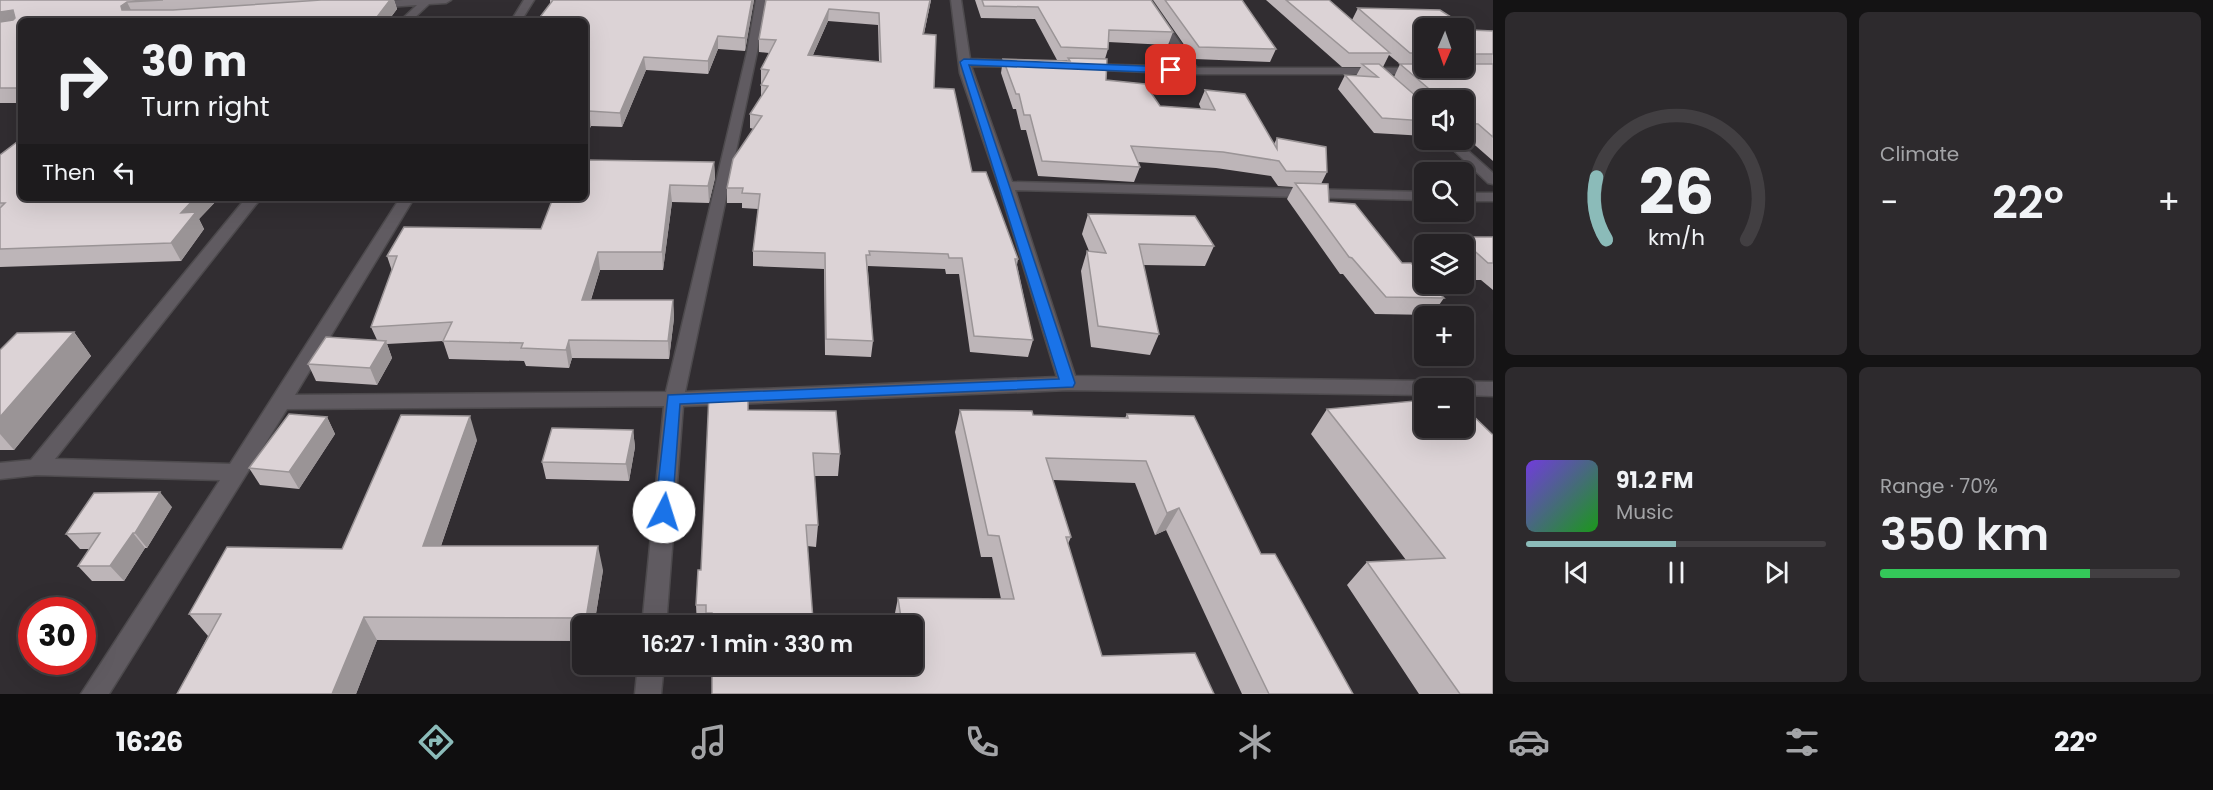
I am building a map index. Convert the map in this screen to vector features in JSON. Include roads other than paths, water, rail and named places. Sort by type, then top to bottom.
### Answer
[{"type":"street","points":[[359,6],[446,0]]},
{"type":"street","points":[[518,18],[529,0]]},
{"type":"street","points":[[655,615],[674,399],[752,52],[761,0]]},
{"type":"street","points":[[956,0],[966,73],[1006,186],[1068,383]]},
{"type":"street","points":[[1146,0],[1194,71]]},
{"type":"street","points":[[408,18],[427,1]]},
{"type":"street","points":[[1383,57],[1397,70]]},
{"type":"street","points":[[964,62],[1033,65]]},
{"type":"street","points":[[1068,66],[1194,71],[1414,70]]},
{"type":"street","points":[[1376,72],[1392,87]]},
{"type":"street","points":[[1460,150],[1493,180]]},
{"type":"street","points":[[1006,186],[1414,196]]},
{"type":"street","points":[[1474,197],[1493,197]]},
{"type":"street","points":[[38,467],[252,201]]},
{"type":"street","points":[[94,694],[281,402],[405,201]]},
{"type":"street","points":[[281,402],[674,399],[1068,383],[1493,388]]},
{"type":"street","points":[[0,471],[38,467],[236,472]]},
{"type":"street","points":[[648,694],[650,675]]}]
